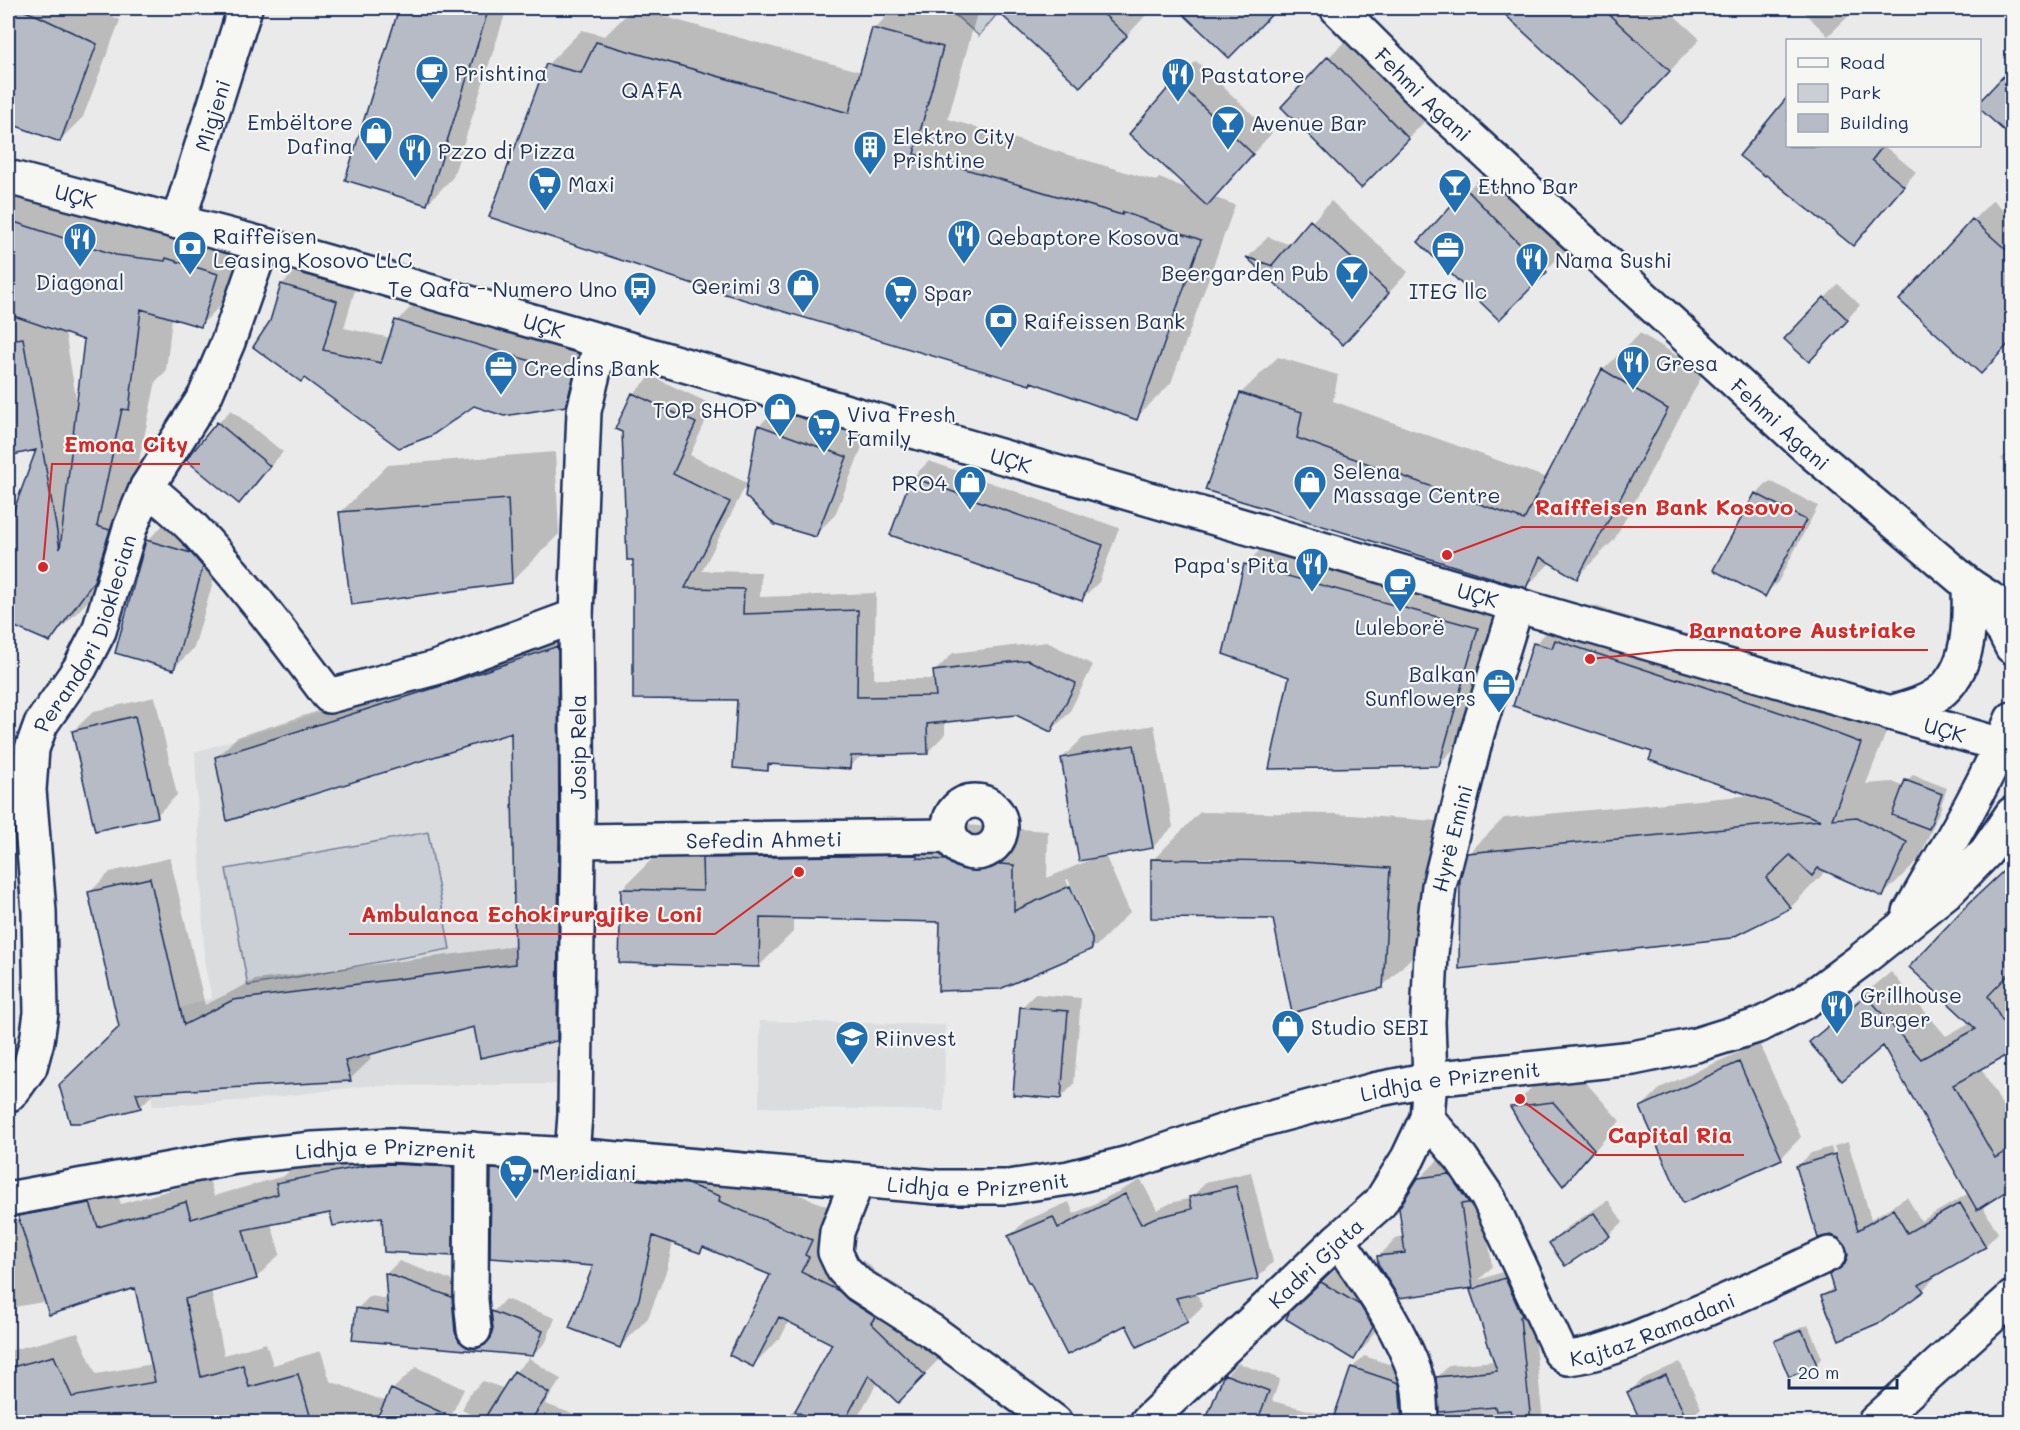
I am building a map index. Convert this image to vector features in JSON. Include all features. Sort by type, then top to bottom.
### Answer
[{"type":"street","name":"Migjeni","points":[[178,222],[245,8]]},
{"type":"street","name":"Fehmi Agani","points":[[1337,8],[1428,99],[1813,453],[1969,585],[2013,613]]},
{"type":"street","name":"UÇK","points":[[8,177],[601,340],[1890,713],[2009,737]]},
{"type":"street","name":"Perandori Dioklecian","points":[[8,1095],[30,1067],[41,1013],[39,911],[29,790],[32,749],[40,724],[80,668],[99,631],[130,528],[147,487],[205,396],[228,342],[262,245]]},
{"type":"street","name":"Josip Rela","points":[[572,1155],[578,841],[576,616],[584,411],[601,340]]},
{"type":"street","points":[[147,487],[190,525],[226,564],[274,622],[329,696],[435,668],[576,616]]},
{"type":"street","name":"Fehmi Agani","points":[[1969,585],[2013,647]]},
{"type":"street","points":[[1890,713],[1920,704],[1939,693],[1954,678],[1963,655],[1970,626],[1969,585]]},
{"type":"street","name":"Hyrë Emini","points":[[1430,1079],[1428,1022],[1431,953],[1439,886],[1476,734],[1517,604]]},
{"type":"street","name":"Lidhja e Prizrenit","points":[[1904,924],[2009,737]]},
{"type":"street","name":"Lidhja e Prizrenit","points":[[8,1199],[236,1157],[313,1149],[391,1145],[572,1155],[937,1187],[1008,1187],[1069,1178],[1129,1163],[1242,1125],[1374,1090],[1430,1079],[1633,1058],[1696,1045],[1760,1025],[1806,1001],[1950,889],[1986,852],[2013,814]]},
{"type":"street","name":"Sefedin Ahmeti","points":[[578,841],[950,836]]},
{"type":"street","name":"Kadri Gjata","points":[[1154,1421],[1338,1240],[1380,1203],[1407,1158],[1427,1118],[1430,1079]]},
{"type":"street","name":"Kajtaz Ramadani","points":[[1427,1118],[1461,1158],[1489,1199],[1560,1352],[1568,1358],[1581,1357],[1633,1340],[1736,1297],[1829,1254]]},
{"type":"street","points":[[472,1149],[471,1300],[474,1330]]},
{"type":"street","points":[[857,1181],[837,1232],[835,1252],[843,1269],[858,1284],[933,1332],[1055,1422]]},
{"type":"street","points":[[1338,1240],[1374,1292],[1417,1378],[1421,1422]]},
{"type":"street","points":[[1877,1422],[2013,1298]]},
{"type":"shaded area","points":[[570,635],[567,1084],[364,1086],[251,1100],[153,1106],[138,1021],[212,998],[205,967],[195,752]]},
{"type":"shaded area","name":"Riinvest","points":[[760,1021],[945,1025],[944,1111],[759,1107]]},
{"type":"green space","points":[[947,8],[1002,8],[979,36]]},
{"type":"green space","points":[[428,832],[450,949],[248,986],[226,869]]},
{"type":"building","points":[[8,8],[17,8],[38,16],[97,44],[60,142],[8,123]]},
{"type":"building","points":[[399,8],[489,8],[427,205],[345,180]]},
{"type":"building","points":[[994,8],[1097,8],[1127,36],[1080,87]]},
{"type":"building","points":[[1177,8],[1278,8],[1229,58]]},
{"type":"building","points":[[1498,8],[1602,8],[1670,71],[1621,123]]},
{"type":"building","points":[[872,28],[943,47],[914,154],[1122,215],[1123,212],[1201,240],[1137,420],[1031,382],[1030,385],[715,291],[489,217],[546,64],[581,73],[596,42],[849,113]]},
{"type":"building","points":[[1328,56],[1409,139],[1361,188],[1281,107]]},
{"type":"building","points":[[2013,66],[2013,139],[1981,110],[1981,100]]},
{"type":"building","points":[[1175,80],[1253,154],[1207,206],[1129,134]]},
{"type":"building","points":[[1786,98],[1786,147],[1882,147],[1872,160],[1904,186],[1853,246],[1766,175],[1739,156]]},
{"type":"building","points":[[1466,189],[1547,272],[1499,320],[1418,242]]},
{"type":"building","points":[[1972,219],[2013,256],[2013,339],[1981,374],[1899,300]]},
{"type":"building","points":[[8,220],[116,255],[165,261],[166,258],[218,274],[201,327],[141,309],[129,410],[122,409],[97,526],[110,530],[94,581],[50,642],[8,624],[8,526],[36,450],[8,456],[8,340],[23,338],[60,549],[84,340],[8,314]]},
{"type":"building","points":[[1310,220],[1389,293],[1343,345],[1246,257],[1273,266]]},
{"type":"building","points":[[281,284],[337,301],[323,350],[381,363],[395,320],[574,374],[566,406],[504,416],[474,406],[431,436],[399,448],[304,378],[301,382],[253,347],[270,321]]},
{"type":"building","points":[[1824,297],[1848,320],[1809,362],[1784,339]]},
{"type":"building","points":[[1602,369],[1668,409],[1577,579],[1540,557],[1526,588],[1205,490],[1240,393],[1302,412],[1297,438],[1524,520]]},
{"type":"building","points":[[632,393],[696,423],[673,474],[730,502],[685,588],[744,589],[743,614],[858,610],[857,697],[936,696],[933,671],[1028,660],[1076,683],[1051,732],[1016,715],[927,724],[928,754],[851,756],[850,769],[768,764],[768,771],[733,768],[737,700],[633,699],[633,560],[627,560],[622,432],[615,429]]},
{"type":"building","points":[[217,422],[270,466],[239,504],[186,460]]},
{"type":"building","points":[[758,425],[847,457],[816,537],[775,525],[745,496]]},
{"type":"building","points":[[911,477],[1103,545],[1082,601],[890,535]]},
{"type":"building","points":[[1755,493],[1806,520],[1765,597],[1713,570]]},
{"type":"building","points":[[508,499],[512,583],[351,605],[339,512]]},
{"type":"building","points":[[146,540],[191,553],[203,567],[174,670],[115,653]]},
{"type":"building","points":[[1244,564],[1478,628],[1439,766],[1269,769],[1289,677],[1223,654]]},
{"type":"building","points":[[1555,640],[1785,714],[1861,743],[1832,819],[1857,817],[1907,842],[1883,897],[1818,868],[1812,876],[1790,855],[1766,878],[1791,908],[1731,938],[1459,969],[1460,880],[1467,853],[1821,820],[1649,760],[1652,752],[1513,706],[1533,643],[1552,648]]},
{"type":"building","points":[[558,646],[557,1041],[480,1058],[474,1027],[345,1061],[351,1081],[136,1093],[141,1108],[82,1123],[70,1123],[59,1085],[119,1027],[88,892],[150,878],[184,1025],[233,1000],[515,964],[511,733],[227,821],[215,757],[441,686]]},
{"type":"building","points":[[135,716],[158,817],[95,831],[72,731]]},
{"type":"building","points":[[1134,745],[1153,848],[1079,861],[1061,758]]},
{"type":"building","points":[[1905,780],[1942,794],[1929,829],[1892,815]]},
{"type":"building","points":[[917,855],[917,858],[1014,865],[1014,911],[1070,886],[1092,938],[1092,949],[1000,989],[938,991],[940,922],[760,918],[759,967],[619,963],[621,889],[703,891],[702,858]]},
{"type":"building","points":[[1151,859],[1288,861],[1390,868],[1383,988],[1292,1013],[1273,919],[1151,918]]},
{"type":"building","points":[[2013,862],[2013,970],[1988,996],[2013,1040],[2013,1063],[2005,1056],[1953,1085],[1995,1158],[2013,1147],[2013,1187],[1977,1210],[1883,1046],[1842,1081],[1809,1042],[1866,995],[1921,1059],[1976,1029],[1909,967],[1966,906]]},
{"type":"building","points":[[1020,1007],[1068,1011],[1061,1099],[1013,1095]]},
{"type":"building","points":[[1739,1062],[1782,1159],[1683,1203],[1640,1107]]},
{"type":"building","points":[[1553,1102],[1594,1149],[1563,1186],[1535,1149],[1510,1107]]},
{"type":"building","points":[[1835,1154],[1858,1230],[1893,1209],[1907,1233],[1960,1203],[1986,1247],[1919,1285],[1924,1291],[1881,1322],[1839,1340],[1821,1296],[1834,1291],[1829,1275],[1845,1264],[1848,1255],[1840,1239],[1831,1235],[1818,1238],[1796,1166]]},
{"type":"building","points":[[369,1165],[453,1167],[453,1256],[384,1252],[382,1217],[333,1226],[330,1213],[243,1230],[257,1279],[185,1299],[201,1377],[243,1365],[249,1387],[298,1374],[312,1422],[8,1422],[8,1368],[54,1356],[72,1397],[155,1382],[135,1288],[49,1315],[18,1216],[90,1203],[98,1227],[186,1202],[191,1219],[278,1194],[276,1183]]},
{"type":"building","points":[[491,1169],[687,1184],[720,1196],[719,1201],[812,1240],[805,1255],[809,1257],[801,1272],[839,1291],[848,1300],[875,1317],[871,1323],[925,1375],[898,1403],[869,1375],[844,1422],[818,1422],[795,1411],[832,1344],[779,1317],[753,1367],[729,1355],[770,1275],[703,1247],[700,1253],[653,1236],[639,1299],[620,1348],[569,1328],[593,1266],[490,1258]]},
{"type":"building","points":[[1449,1174],[1469,1203],[1461,1204],[1473,1288],[1399,1298],[1378,1264],[1377,1256],[1405,1253],[1399,1208],[1418,1178]]},
{"type":"building","points":[[1236,1186],[1258,1279],[1176,1298],[1188,1322],[1137,1347],[1126,1325],[1067,1355],[1028,1283],[1008,1236],[1053,1217],[1058,1228],[1125,1194],[1141,1224],[1154,1218],[1192,1209],[1189,1197]]},
{"type":"building","points":[[1594,1213],[1610,1236],[1565,1266],[1549,1243]]},
{"type":"building","points":[[385,1273],[452,1297],[455,1332],[459,1341],[467,1347],[476,1349],[485,1345],[491,1338],[493,1328],[491,1311],[543,1331],[533,1356],[352,1340],[356,1308],[388,1313]]},
{"type":"building","points":[[1505,1278],[1522,1316],[1520,1317],[1531,1422],[1514,1422],[1510,1410],[1496,1411],[1495,1407],[1439,1412],[1436,1377],[1497,1371],[1470,1290]]},
{"type":"building","points":[[1321,1282],[1360,1305],[1373,1327],[1354,1360],[1286,1319],[1290,1311]]},
{"type":"building","points":[[1802,1330],[1817,1365],[1789,1377],[1774,1341]]},
{"type":"building","points":[[1351,1367],[1399,1383],[1402,1422],[1332,1422]]},
{"type":"building","points":[[514,1371],[549,1393],[530,1422],[482,1422]]},
{"type":"building","points":[[1224,1374],[1269,1391],[1257,1422],[1205,1422]]},
{"type":"building","points":[[1666,1375],[1688,1422],[1641,1422],[1627,1392]]},
{"type":"building","points":[[391,1389],[462,1422],[375,1422]]},
{"type":"place","name":"Prishtina","points":[[432,101]]},
{"type":"place","name":"Pastatore","points":[[1178,103]]},
{"type":"place","name":"Avenue Bar","points":[[1228,151]]},
{"type":"place","name":"Embëltore Dafina","points":[[376,162]]},
{"type":"place","name":"Elektro City Prishtine","points":[[870,176]]},
{"type":"place","name":"Pzzo di Pizza","points":[[415,179]]},
{"type":"place","name":"Maxi","points":[[545,212]]},
{"type":"place","name":"Ethno Bar","points":[[1455,214]]},
{"type":"place","name":"Qebaptore Kosova","points":[[964,265]]},
{"type":"place","name":"Diagonal","points":[[80,268]]},
{"type":"place","name":"Raiffeisen Leasing Kosovo LLC","points":[[190,276]]},
{"type":"place","name":"ITEG llc","points":[[1448,277]]},
{"type":"place","name":"Nama Sushi","points":[[1532,288]]},
{"type":"place","name":"Beergarden Pub","points":[[1352,301]]},
{"type":"place","name":"Qerimi 3","points":[[803,314]]},
{"type":"place","name":"Te Qafa - Numero Uno","points":[[640,317]]},
{"type":"place","name":"Spar","points":[[901,321]]},
{"type":"place","name":"Raifeissen Bank","points":[[1001,349]]},
{"type":"place","name":"Gresa","points":[[1633,391]]},
{"type":"place","name":"Credins Bank","points":[[501,396]]},
{"type":"place","name":"TOP SHOP","points":[[780,438]]},
{"type":"place","name":"Viva Fresh Family","points":[[824,454]]},
{"type":"place","name":"PRO4","points":[[970,511]]},
{"type":"place","name":"Selena Massage Centre","points":[[1310,511]]},
{"type":"place","name":"Raiffeisen Bank Kosovo","points":[[1447,555]]},
{"type":"place","name":"Emona City","points":[[43,567]]},
{"type":"place","name":"Papa's Pita","points":[[1312,593]]},
{"type":"place","name":"Luleborë","points":[[1400,613]]},
{"type":"place","name":"Barnatore Austriake","points":[[1590,659]]},
{"type":"place","name":"Balkan Sunflowers","points":[[1499,714]]},
{"type":"place","name":"Ambulanca Echokirurgjike Loni","points":[[799,872]]},
{"type":"place","name":"Grillhouse Burger","points":[[1837,1035]]},
{"type":"place","name":"Studio SEBI","points":[[1288,1055]]},
{"type":"place","name":"Riinvest","points":[[852,1066]]},
{"type":"place","name":"Capital Ria","points":[[1520,1099]]},
{"type":"place","name":"Meridiani","points":[[516,1200]]},
{"type":"district","name":"QAFA","points":[[653,89]]}]
